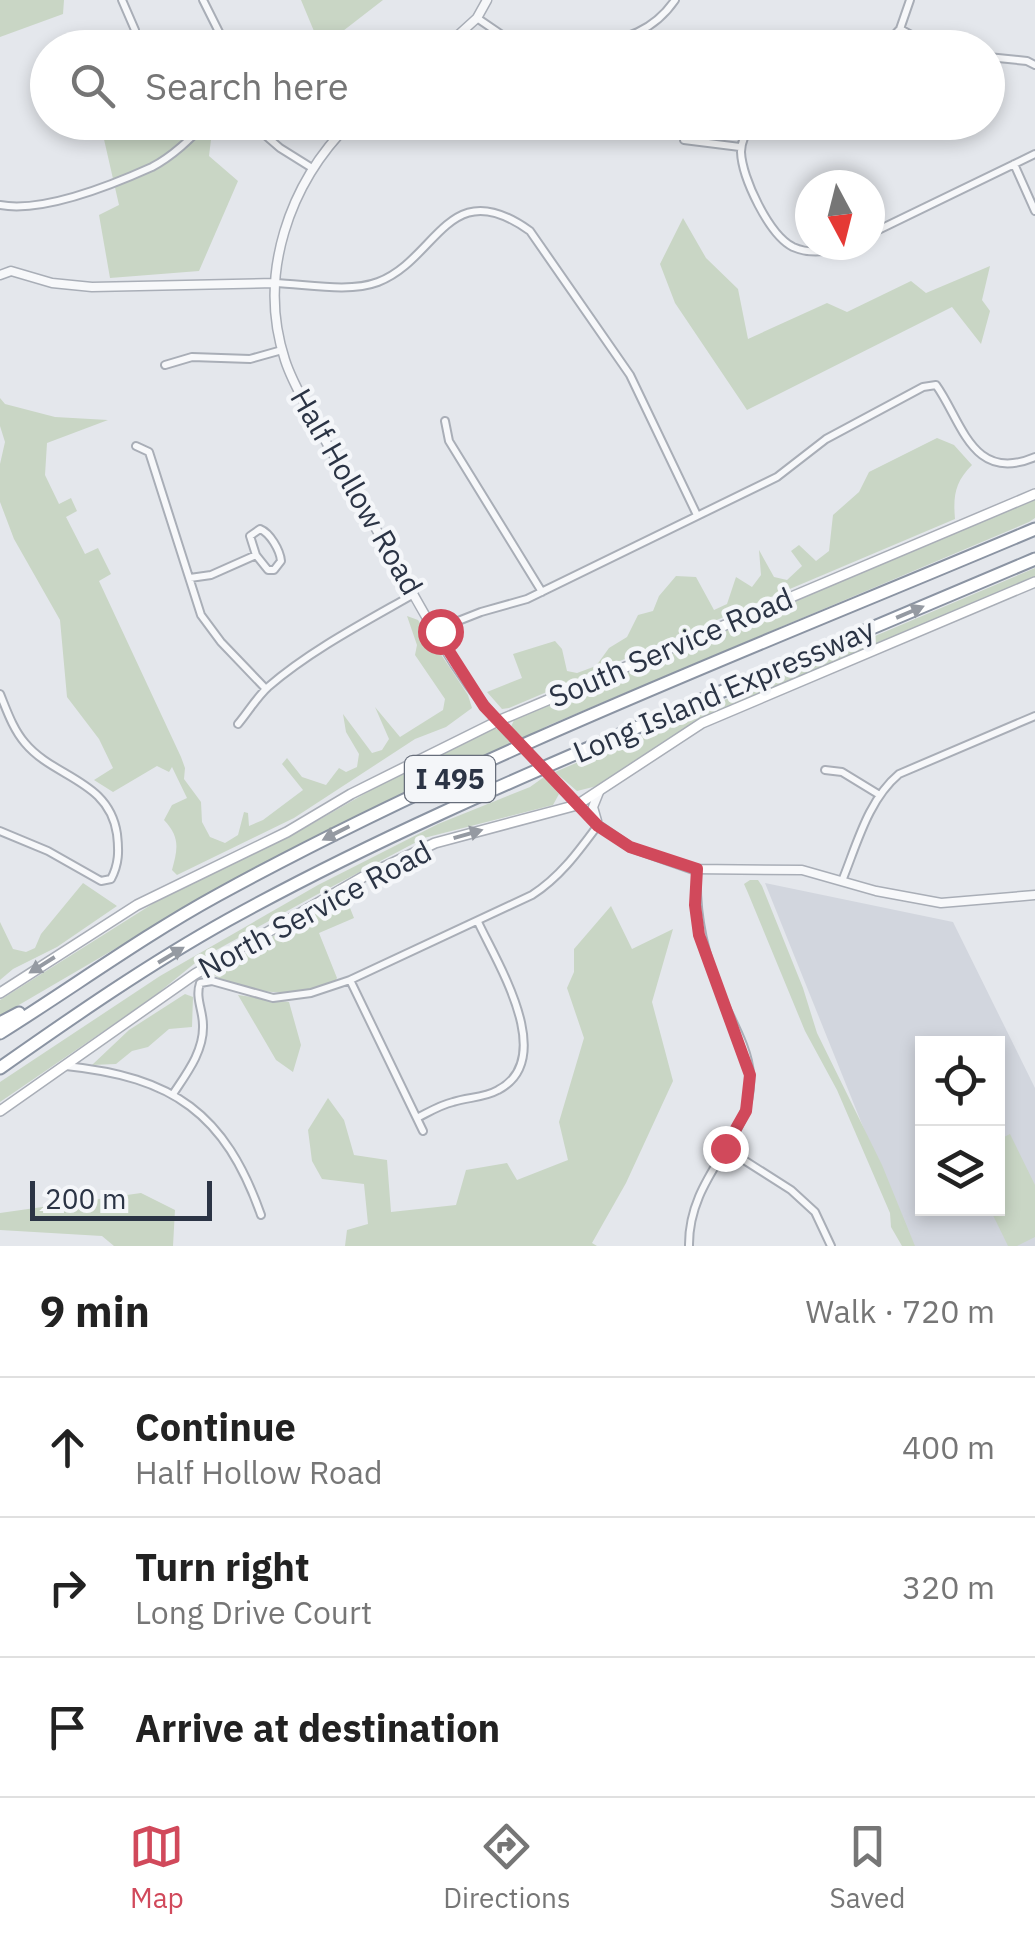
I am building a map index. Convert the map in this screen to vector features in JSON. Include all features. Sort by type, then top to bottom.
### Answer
[{"type":"highway","name":"Long Island Expressway","points":[[0,1033],[213,897],[366,818],[532,742],[1035,529]]},
{"type":"highway","name":"Long Island Expressway","points":[[0,1068],[88,1006],[226,921],[432,818],[1035,559]]},
{"type":"highway","points":[[0,1023],[47,1003]]},
{"type":"highway","points":[[0,1078],[88,1006]]},
{"type":"main road","name":"South Service Road","points":[[0,993],[137,905],[498,721],[1035,494]]},
{"type":"main road","name":"North Service Road","points":[[0,1112],[195,974],[363,877],[436,843],[577,804],[702,723],[1035,582]]},
{"type":"street","points":[[122,0],[135,30]]},
{"type":"street","points":[[203,0],[218,30]]},
{"type":"street","points":[[464,30],[477,18],[487,0]]},
{"type":"street","points":[[644,30],[662,18],[675,0]]},
{"type":"street","points":[[900,30],[910,0]]},
{"type":"street","points":[[477,18],[494,30]]},
{"type":"street","points":[[1005,58],[1027,60],[1035,66]]},
{"type":"street","points":[[0,206],[36,205],[67,198],[153,166],[188,140]]},
{"type":"street","points":[[271,140],[312,168]]},
{"type":"street","name":"Half Hollow Road","points":[[336,140],[312,168],[284,228],[275,307],[282,350],[290,376],[452,661],[498,721],[598,826],[630,847],[697,869],[802,870],[876,891],[941,903],[1035,896]]},
{"type":"street","points":[[684,140],[740,147]]},
{"type":"street","points":[[743,140],[740,147],[752,189],[774,231],[795,246]]},
{"type":"street","points":[[885,227],[1035,154]]},
{"type":"street","points":[[1014,164],[1035,211]]},
{"type":"street","points":[[0,275],[11,271],[92,287],[374,284],[389,276],[452,220],[475,212],[498,213],[530,231],[630,375],[697,515]]},
{"type":"street","points":[[166,366],[192,357],[250,360],[282,350]]},
{"type":"street","points":[[438,634],[448,625],[481,612],[527,599],[777,478],[826,439],[924,387],[936,384],[962,434],[980,454],[1010,462],[1035,457]]},
{"type":"street","points":[[445,422],[449,441],[542,592]]},
{"type":"street","points":[[136,446],[149,452],[202,615],[266,689]]},
{"type":"street","points":[[260,529],[266,532],[281,561],[274,570],[268,570],[256,555],[250,536],[260,529]]},
{"type":"street","points":[[190,578],[211,576],[256,555]]},
{"type":"street","points":[[238,724],[266,689],[414,594]]},
{"type":"street","points":[[0,694],[24,743],[54,767],[86,784],[108,807],[115,822],[118,867],[111,879],[101,881],[0,830]]},
{"type":"street","points":[[842,881],[878,794],[899,774],[1035,716]]},
{"type":"street","points":[[824,770],[842,772],[878,794]]},
{"type":"street","points":[[174,1094],[201,1042],[204,1023],[197,990],[200,983],[212,981],[273,998],[311,993],[350,980],[478,922],[550,884],[598,826],[593,807],[600,790]]},
{"type":"street","points":[[689,1246],[689,1222],[700,1190],[746,1111],[750,1075],[699,935],[695,905],[697,869]]},
{"type":"street","points":[[417,1118],[454,1101],[483,1096],[504,1087],[523,1058],[525,1032],[478,922]]},
{"type":"street","points":[[350,980],[423,1131]]},
{"type":"street","points":[[65,1066],[123,1074],[174,1094],[224,1139],[247,1175],[262,1215]]},
{"type":"street","points":[[725,1148],[791,1190],[815,1212],[831,1246]]},
{"type":"shaded area","points":[[765,883],[953,922],[1035,1088],[1035,1246],[911,1246]]},
{"type":"green space","points":[[0,0],[64,0],[63,14],[0,37]]},
{"type":"green space","points":[[301,0],[383,0],[344,30],[314,30]]},
{"type":"green space","points":[[104,140],[211,140],[209,156],[238,181],[199,271],[110,278],[99,215],[119,205]]},
{"type":"green space","points":[[683,218],[706,258],[738,289],[748,339],[827,303],[847,312],[911,281],[926,293],[990,266],[982,300],[990,311],[981,344],[952,307],[747,410],[675,303],[660,264]]},
{"type":"green space","points":[[0,398],[5,404],[55,417],[108,420],[47,443],[45,475],[59,504],[71,498],[77,511],[66,517],[85,554],[98,548],[111,574],[99,581],[181,757],[184,779],[201,802],[202,822],[210,837],[225,843],[238,835],[244,812],[248,813],[249,826],[303,790],[282,764],[287,758],[302,777],[326,785],[339,768],[346,772],[357,767],[359,754],[346,732],[343,714],[372,753],[382,750],[389,739],[375,707],[400,737],[443,710],[445,699],[415,655],[417,645],[407,616],[418,620],[468,695],[472,708],[446,727],[415,739],[294,818],[177,875],[172,870],[175,837],[164,820],[172,805],[187,798],[172,767],[169,772],[157,766],[113,792],[94,780],[113,768],[99,739],[67,697],[60,620],[14,539],[0,502],[0,464],[5,442],[0,426]]},
{"type":"green space","points":[[937,438],[954,445],[972,465],[956,490],[955,519],[509,708],[502,709],[487,692],[522,678],[513,654],[555,641],[562,649],[567,671],[577,673],[596,666],[609,648],[627,637],[638,615],[653,611],[659,596],[676,576],[696,577],[714,610],[727,604],[736,577],[752,587],[761,575],[759,550],[774,577],[787,580],[802,566],[791,551],[799,545],[816,561],[829,551],[833,515],[859,492],[869,472]]},
{"type":"green space","points":[[1035,499],[1035,518],[1029,522],[547,726],[524,740],[511,727],[514,720]]},
{"type":"green space","points":[[1035,568],[1035,577],[704,716],[597,786],[577,791],[555,772]]},
{"type":"green space","points":[[499,729],[514,745],[417,786],[257,866],[0,1016],[0,1000],[154,903],[310,825],[413,766]]},
{"type":"green space","points":[[544,777],[559,794],[553,805],[424,838],[318,894],[200,959],[152,998],[0,1102],[0,1082],[160,976],[318,885],[438,824],[530,787]]},
{"type":"green space","points":[[758,880],[762,886],[817,1033],[882,1165],[915,1246],[902,1246],[891,1227],[890,1213],[837,1090],[805,1031],[744,884]]},
{"type":"green space","points":[[83,883],[117,906],[0,980],[0,922],[13,949],[26,952],[35,948],[41,934]]},
{"type":"green space","points":[[346,898],[354,918],[319,933],[337,978],[334,983],[272,992],[241,987],[212,974],[283,930]]},
{"type":"green space","points":[[611,906],[632,949],[673,929],[652,1002],[673,1081],[626,1183],[592,1243],[597,1246],[345,1246],[347,1230],[368,1224],[364,1184],[322,1179],[312,1161],[308,1130],[328,1098],[344,1120],[354,1155],[387,1160],[391,1212],[456,1205],[466,1170],[507,1163],[517,1180],[568,1160],[559,1122],[584,1038],[567,988],[574,972],[574,949]]},
{"type":"green space","points":[[185,994],[193,997],[192,1027],[169,1029],[148,1047],[132,1051],[116,1064],[92,1065],[129,1030]]},
{"type":"green space","points":[[238,995],[289,1002],[301,1045],[293,1072],[276,1060]]},
{"type":"green space","points":[[1010,1134],[1035,1185],[1035,1237],[1017,1246],[1008,1246],[993,1216],[1005,1216],[1005,1136]]},
{"type":"green space","points":[[141,1193],[175,1210],[173,1246],[114,1246],[102,1236],[0,1230],[0,1213]]},
{"type":"route","points":[[440,631],[452,661],[484,706],[598,826],[630,847],[697,869],[695,905],[699,935],[750,1075],[746,1111],[725,1148]]}]
